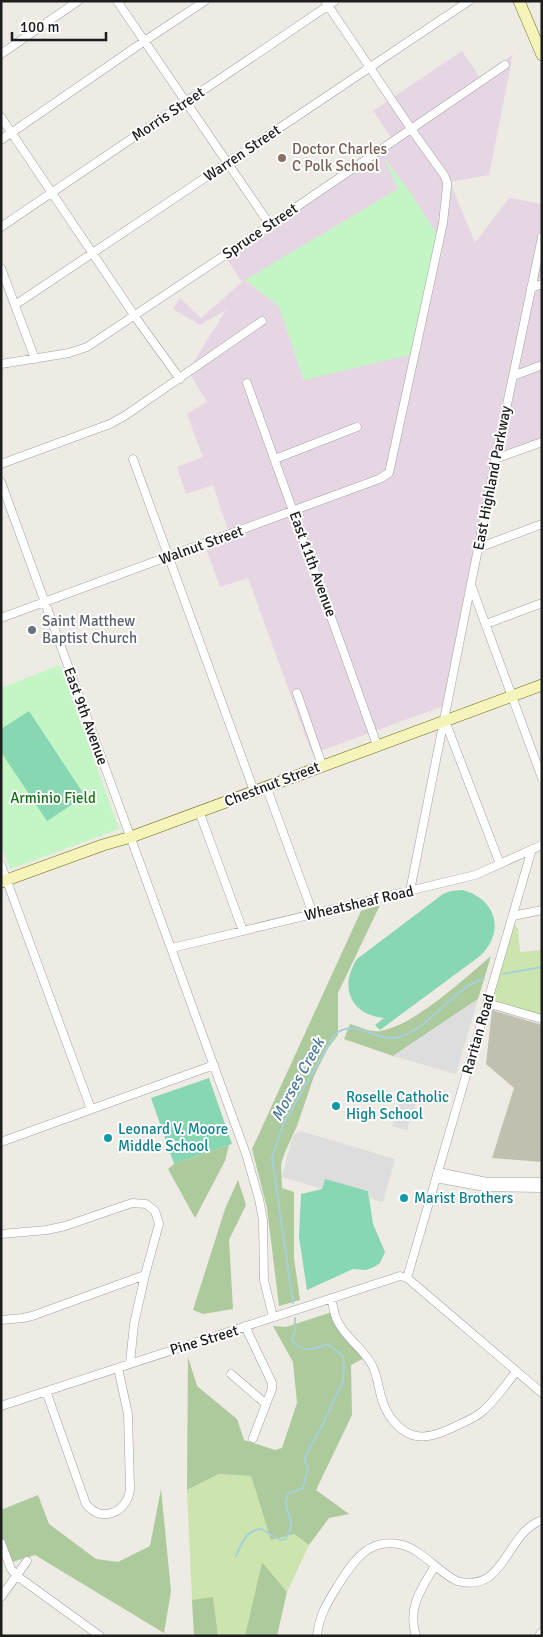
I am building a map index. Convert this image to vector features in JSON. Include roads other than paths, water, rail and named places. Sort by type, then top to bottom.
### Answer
[{"type":"street","points":[[1,54],[78,1]]},
{"type":"street","points":[[117,1],[270,225]]},
{"type":"street","points":[[1,140],[205,1]]},
{"type":"street","name":"Warren Street","points":[[15,305],[469,1]]},
{"type":"street","points":[[518,1],[539,42],[542,55]]},
{"type":"street","points":[[330,3],[411,129]]},
{"type":"street","name":"Morris Street","points":[[1,227],[330,3]]},
{"type":"street","name":"Spruce Street","points":[[1,364],[69,353],[87,347],[505,65]]},
{"type":"street","points":[[1,117],[134,315],[180,379]]},
{"type":"street","name":"Walnut Street","points":[[1,618],[379,479],[389,473],[442,223],[447,182],[444,174],[411,129]]},
{"type":"street","name":"East Highland Parkway","points":[[410,891],[542,237]]},
{"type":"street","points":[[1,268],[35,359]]},
{"type":"street","points":[[531,288],[542,284]]},
{"type":"street","points":[[1,464],[110,424],[180,379],[262,322]]},
{"type":"street","points":[[513,376],[542,365]]},
{"type":"street","name":"East 11th Avenue","points":[[247,383],[377,744]]},
{"type":"street","points":[[275,459],[357,427]]},
{"type":"street","points":[[496,459],[542,442]]},
{"type":"street","points":[[133,459],[254,791]]},
{"type":"street","name":"East 9th Avenue","points":[[1,482],[246,1154],[263,1220],[265,1287],[273,1317]]},
{"type":"street","points":[[478,548],[542,524]]},
{"type":"street","points":[[471,583],[542,778]]},
{"type":"street","points":[[486,624],[542,603]]},
{"type":"street","name":"Chestnut Street","points":[[4,881],[130,837],[377,744],[542,685]]},
{"type":"street","points":[[297,693],[322,765]]},
{"type":"street","points":[[445,720],[500,864]]},
{"type":"street","points":[[266,786],[313,914]]},
{"type":"street","points":[[199,811],[243,931]]},
{"type":"street","name":"Wheatsheaf Road","points":[[172,948],[475,875],[542,845]]},
{"type":"street","name":"Raritan Road","points":[[406,1278],[532,849]]},
{"type":"street","points":[[1,865],[4,881],[91,1109]]},
{"type":"street","points":[[512,916],[542,910]]},
{"type":"street","points":[[487,1003],[542,1019]]},
{"type":"street","points":[[1,1142],[214,1065]]},
{"type":"street","points":[[542,1182],[486,1182],[443,1173],[437,1174],[441,1179],[485,1188],[542,1188]]},
{"type":"street","points":[[1,1234],[47,1230],[65,1226],[136,1202],[146,1204],[155,1211],[159,1224],[144,1275],[134,1324],[130,1363]]},
{"type":"street","points":[[1,1320],[32,1316],[144,1275]]},
{"type":"street","name":"Pine Street","points":[[3,1405],[394,1277],[406,1278]]},
{"type":"street","points":[[406,1278],[542,1394]]},
{"type":"street","points":[[331,1298],[336,1319],[344,1332],[368,1358],[374,1368],[381,1400],[388,1414],[396,1424],[412,1433],[427,1437],[438,1435],[472,1418],[484,1410],[516,1372]]},
{"type":"street","points":[[246,1326],[272,1383],[272,1389],[253,1438]]},
{"type":"street","points":[[46,1391],[86,1504],[98,1513],[114,1512],[129,1499],[130,1488],[128,1414],[118,1368]]},
{"type":"street","points":[[231,1374],[266,1404]]},
{"type":"street","points":[[1,1396],[3,1405]]},
{"type":"street","points":[[317,1636],[323,1610],[353,1561],[364,1551],[383,1544],[402,1545],[413,1550],[451,1578],[472,1584],[486,1580],[500,1567],[524,1530],[542,1520]]},
{"type":"street","points":[[1,1543],[11,1569],[17,1576],[100,1636]]},
{"type":"street","points":[[1,1597],[27,1561]]},
{"type":"street","points":[[416,1636],[412,1618],[415,1601],[435,1566]]},
{"type":"street","points":[[539,1636],[542,1632]]},
{"type":"waterway","name":"Morses Creek","points":[[503,974],[542,967]]},
{"type":"waterway","name":"Morses Creek","points":[[293,1303],[272,1157],[283,1125],[334,1035],[350,1028],[383,1037],[399,1037],[422,1025],[463,990],[473,983],[484,979]]},
{"type":"waterway","name":"Morses Creek","points":[[236,1556],[245,1538],[256,1530],[261,1529],[280,1540],[285,1539],[291,1527],[286,1506],[288,1494],[303,1488],[308,1469],[305,1460],[306,1455],[343,1381],[343,1356],[328,1344],[313,1349],[305,1349],[292,1340],[295,1331],[295,1318]]},
{"type":"place","name":"Doctor Charles C Polk School","points":[[282,158]]},
{"type":"place","name":"Saint Matthew Baptist Church","points":[[32,630]]},
{"type":"place","name":"Roselle Catholic High School","points":[[336,1106]]},
{"type":"place","name":"Leonard V. Moore Middle School","points":[[108,1138]]},
{"type":"place","name":"Marist Brothers","points":[[404,1198]]},
{"type":"park label","name":"Arminio Field","points":[[53,798]]}]
